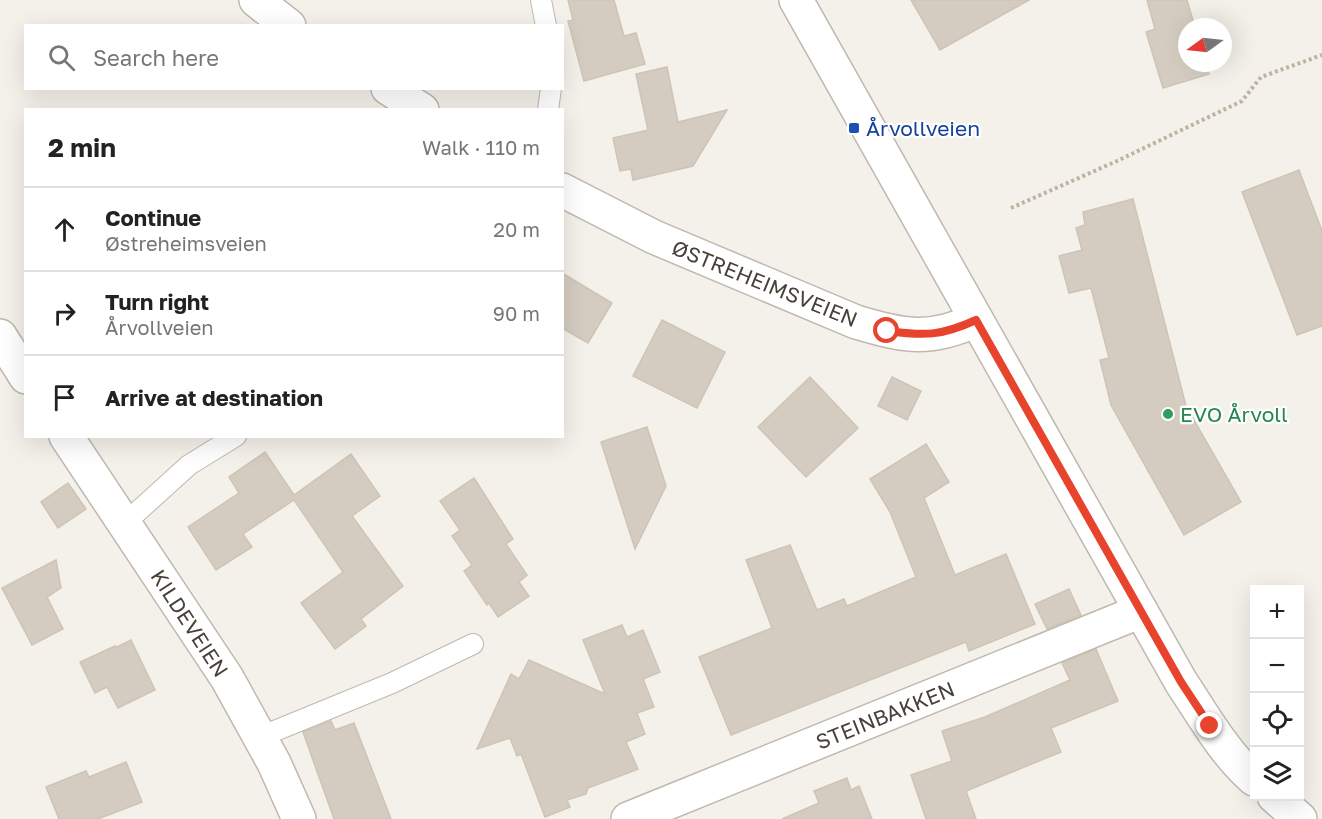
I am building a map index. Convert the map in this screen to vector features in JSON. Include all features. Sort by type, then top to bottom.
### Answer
[{"type":"street","points":[[256,0],[286,24]]},
{"type":"street","points":[[796,0],[1181,682],[1210,726],[1250,775]]},
{"type":"street","points":[[391,90],[419,108]]},
{"type":"street","name":"ØSTREHEIMSVEIEN","points":[[564,191],[664,241],[856,322],[887,331],[934,335],[952,331],[976,320]]},
{"type":"street","points":[[0,336],[24,374]]},
{"type":"street","name":"KILDEVEIEN","points":[[67,438],[227,678],[260,737],[299,819]]},
{"type":"street","name":"STEINBAKKEN","points":[[628,819],[1141,611]]},
{"type":"street","points":[[1280,801],[1300,819]]},
{"type":"lane","points":[[541,0],[546,24]]},
{"type":"lane","points":[[548,108],[551,90]]},
{"type":"lane","points":[[125,523],[189,465],[233,438]]},
{"type":"lane","points":[[260,737],[392,683],[473,644]]},
{"type":"path","points":[[1011,208],[1242,102],[1261,77],[1322,55]]},
{"type":"building","points":[[568,0],[614,0],[624,36],[636,33],[645,64],[584,81],[568,21],[573,20]]},
{"type":"building","points":[[911,0],[1029,0],[940,50]]},
{"type":"building","points":[[1147,0],[1187,0],[1192,18],[1178,18],[1178,72],[1208,72],[1209,74],[1163,88],[1146,32],[1155,29]]},
{"type":"building","points":[[667,67],[678,122],[727,110],[693,166],[633,180],[631,169],[620,171],[613,138],[648,130],[636,74]]},
{"type":"building","points":[[1299,170],[1322,231],[1322,326],[1297,335],[1242,192]]},
{"type":"building","points":[[1133,199],[1186,406],[1241,502],[1184,535],[1111,405],[1100,360],[1109,358],[1091,288],[1069,293],[1059,256],[1082,250],[1076,228],[1085,225],[1083,212]]},
{"type":"building","points":[[564,274],[612,303],[588,343],[564,329]]},
{"type":"building","points":[[662,320],[725,352],[697,408],[633,376]]},
{"type":"building","points":[[810,377],[858,428],[806,477],[758,427]]},
{"type":"building","points":[[892,377],[921,391],[907,420],[878,406]]},
{"type":"building","points":[[647,427],[666,486],[635,549],[601,442]]},
{"type":"building","points":[[926,444],[949,482],[924,498],[955,575],[1006,554],[1035,624],[969,651],[966,642],[731,735],[699,657],[772,628],[746,560],[790,545],[817,610],[844,599],[847,606],[916,577],[890,512],[870,479]]},
{"type":"building","points":[[265,452],[294,495],[351,454],[380,496],[352,516],[403,586],[361,619],[366,626],[335,649],[301,603],[343,572],[294,500],[243,534],[252,547],[216,570],[188,527],[239,493],[229,477]]},
{"type":"building","points":[[474,478],[513,539],[506,544],[527,575],[519,582],[529,596],[498,617],[464,571],[472,565],[452,536],[460,530],[440,501]]},
{"type":"building","points":[[68,483],[86,509],[58,528],[41,502]]},
{"type":"building","points":[[56,560],[61,588],[47,597],[63,629],[32,645],[2,588]]},
{"type":"building","points":[[1069,589],[1081,615],[1047,629],[1035,604]]},
{"type":"building","points":[[622,625],[627,637],[643,630],[660,672],[643,679],[654,707],[637,713],[645,734],[626,742],[638,769],[588,788],[586,794],[567,800],[570,807],[545,817],[521,754],[517,756],[510,738],[477,749],[511,674],[519,679],[529,660],[605,694],[583,640]]},
{"type":"building","points":[[131,640],[155,690],[118,708],[107,687],[95,693],[80,662]]},
{"type":"building","points":[[1096,649],[1118,701],[1051,728],[1061,752],[966,791],[976,819],[926,819],[911,775],[952,761],[942,731],[985,717],[1070,680],[1062,663]]},
{"type":"building","points":[[331,721],[335,730],[354,723],[391,819],[334,819],[303,732]]},
{"type":"building","points":[[126,762],[142,802],[98,819],[59,819],[46,787],[86,771],[89,777]]},
{"type":"building","points":[[847,778],[851,790],[859,786],[872,819],[782,819],[819,803],[814,791]]},
{"type":"place","name":"Årvollveien","points":[[854,128]]},
{"type":"place","name":"EVO Årvoll","points":[[1168,414]]},
{"type":"route","points":[[887,331],[934,335],[952,331],[976,320],[1181,682],[1210,726]]}]
